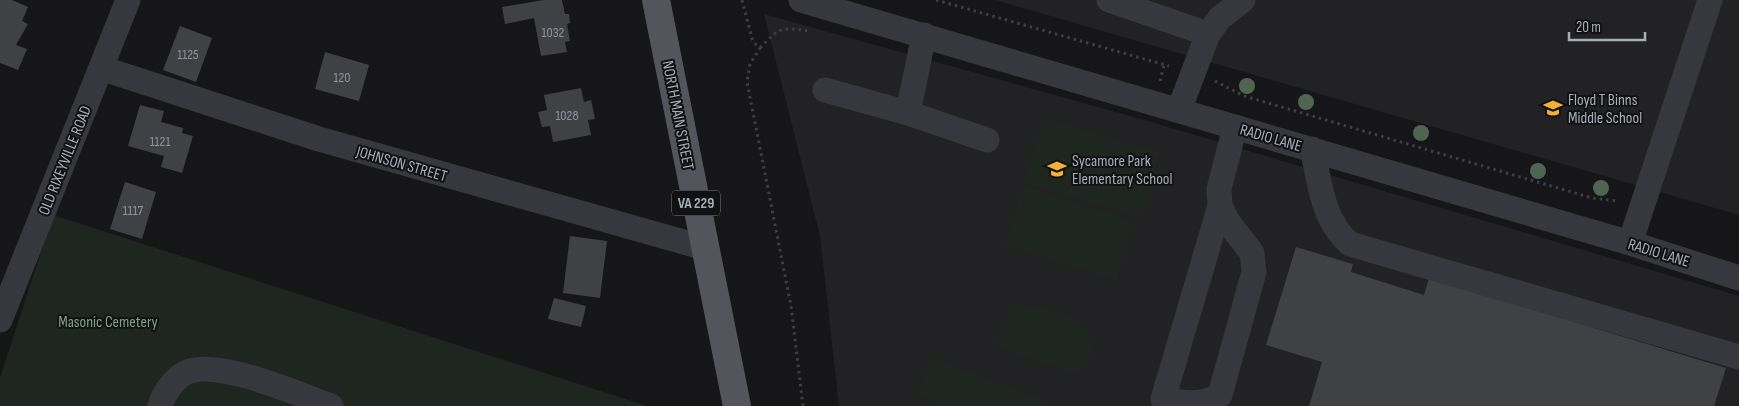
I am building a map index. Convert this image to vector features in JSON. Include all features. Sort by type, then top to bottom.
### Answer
[{"type":"main road","name":"NORTH MAIN STREET","points":[[656,0],[737,406]]},
{"type":"street","name":"OLD RIXEYVILLE ROAD","points":[[0,320],[128,0]]},
{"type":"street","name":"RADIO LANE","points":[[801,0],[1738,273]]},
{"type":"street","points":[[1109,0],[1208,34]]},
{"type":"street","points":[[1179,110],[1208,34],[1220,18],[1243,0]]},
{"type":"street","points":[[1630,243],[1710,0]]},
{"type":"street","points":[[908,113],[924,35]]},
{"type":"street","name":"JOHNSON STREET","points":[[101,68],[319,139],[705,248]]},
{"type":"street","points":[[825,90],[908,113],[987,140]]},
{"type":"street","points":[[1220,206],[1228,222],[1252,253],[1254,272],[1220,396],[1210,402],[1196,404],[1163,399],[1220,206],[1219,189],[1235,127]]},
{"type":"street","points":[[1312,149],[1328,216],[1337,232],[1350,244],[1739,357]]},
{"type":"street","points":[[160,406],[163,394],[185,373],[201,369],[251,376],[331,406]]},
{"type":"path","points":[[742,0],[753,42],[760,48],[750,64],[747,82],[791,306],[803,406]]},
{"type":"path","points":[[936,0],[1164,65]]},
{"type":"path","points":[[1210,79],[1244,96],[1573,193],[1616,202],[1623,200]]},
{"type":"shaded area","name":"Floyd T Binns Middle School","points":[[995,0],[1739,0],[1739,215]]},
{"type":"shaded area","name":"Sycamore Park Elementary School","points":[[764,14],[1148,121],[1739,296],[1739,406],[839,406],[820,236]]},
{"type":"green space","points":[[1044,118],[1161,152],[1143,219],[1022,182]]},
{"type":"green space","points":[[1023,186],[1134,221],[1117,281],[1003,245]]},
{"type":"green space","name":"Masonic Cemetery","points":[[53,215],[647,406],[0,406],[0,378]]},
{"type":"green space","points":[[1017,303],[1065,314],[1078,319],[1094,340],[1095,347],[1093,353],[1086,364],[1074,374],[998,348],[996,343],[1009,306]]},
{"type":"green space","points":[[929,357],[1048,401],[1046,406],[940,406],[916,395]]},
{"type":"building","points":[[0,0],[12,0],[28,7],[22,21],[28,24],[16,45],[27,49],[18,70],[0,63]]},
{"type":"building","points":[[544,0],[562,0],[565,14],[569,14],[570,23],[567,24],[570,41],[565,42],[567,52],[541,56],[534,18],[505,24],[502,7]]},
{"type":"building","points":[[180,26],[212,38],[196,82],[163,70]]},
{"type":"building","points":[[325,52],[369,65],[359,101],[315,89]]},
{"type":"building","points":[[581,88],[584,102],[591,100],[595,119],[588,120],[591,135],[553,142],[550,126],[542,127],[538,112],[547,110],[544,95]]},
{"type":"building","points":[[140,105],[164,111],[161,122],[183,128],[182,133],[193,136],[182,173],[161,167],[164,156],[128,146]]},
{"type":"building","points":[[125,182],[156,192],[142,239],[110,229]]},
{"type":"building","points":[[570,236],[607,241],[600,298],[563,293]]},
{"type":"building","points":[[1296,247],[1353,264],[1351,272],[1424,295],[1429,278],[1726,368],[1714,406],[1309,406],[1322,362],[1266,345]]},
{"type":"building","points":[[554,298],[586,306],[581,327],[548,319]]},
{"type":"place","name":"Floyd T Binns Middle School","points":[[1553,108]]},
{"type":"place","name":"Sycamore Park Elementary School","points":[[1057,169]]}]
